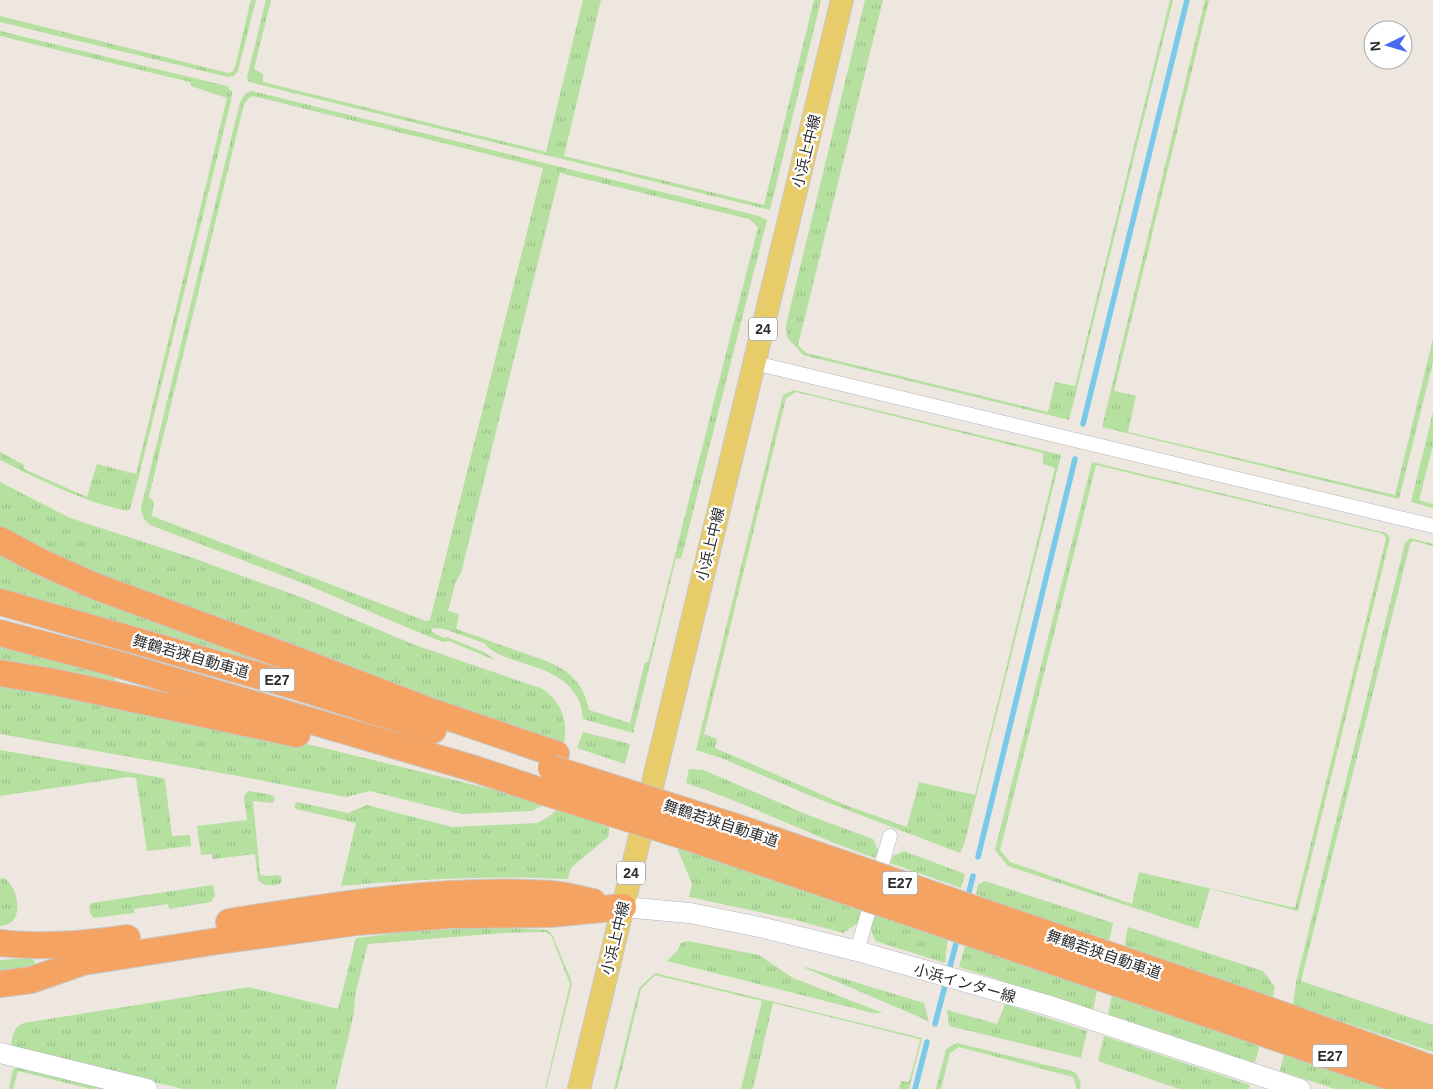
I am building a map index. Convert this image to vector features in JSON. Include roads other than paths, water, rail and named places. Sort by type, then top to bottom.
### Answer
[{"type":"highway","points":[[0,540],[39,561],[97,587],[427,710],[550,771]]},
{"type":"highway","name":"舞鶴若狭自動車道","points":[[0,602],[295,686],[550,771],[687,837],[1424,1089]]},
{"type":"highway","name":"舞鶴若狭自動車道","points":[[0,633],[110,662],[475,769],[550,771],[622,776],[739,828],[1433,1069]]},
{"type":"highway","points":[[0,673],[54,682],[350,746],[475,769]]},
{"type":"highway","points":[[7,946],[101,942],[339,904],[431,896],[498,893],[553,894],[623,907]]},
{"type":"highway","points":[[0,984],[31,980],[83,962],[357,922],[452,915],[550,914],[623,907]]},
{"type":"main road","name":"小浜上中線","points":[[579,1089],[842,0]]},
{"type":"main road","name":"小浜インター線","points":[[623,907],[690,913],[857,951],[914,969],[1047,1005],[1300,1089]]},
{"type":"main road","points":[[0,1053],[147,1089]]},
{"type":"street","points":[[755,362],[1433,526]]},
{"type":"street","points":[[857,951],[890,836]]},
{"type":"waterway","points":[[1083,424],[1187,0]]},
{"type":"waterway","points":[[978,857],[1075,459]]},
{"type":"waterway","points":[[967,900],[973,876]]},
{"type":"waterway","points":[[935,1024],[958,936]]},
{"type":"waterway","points":[[915,1089],[927,1042]]}]
